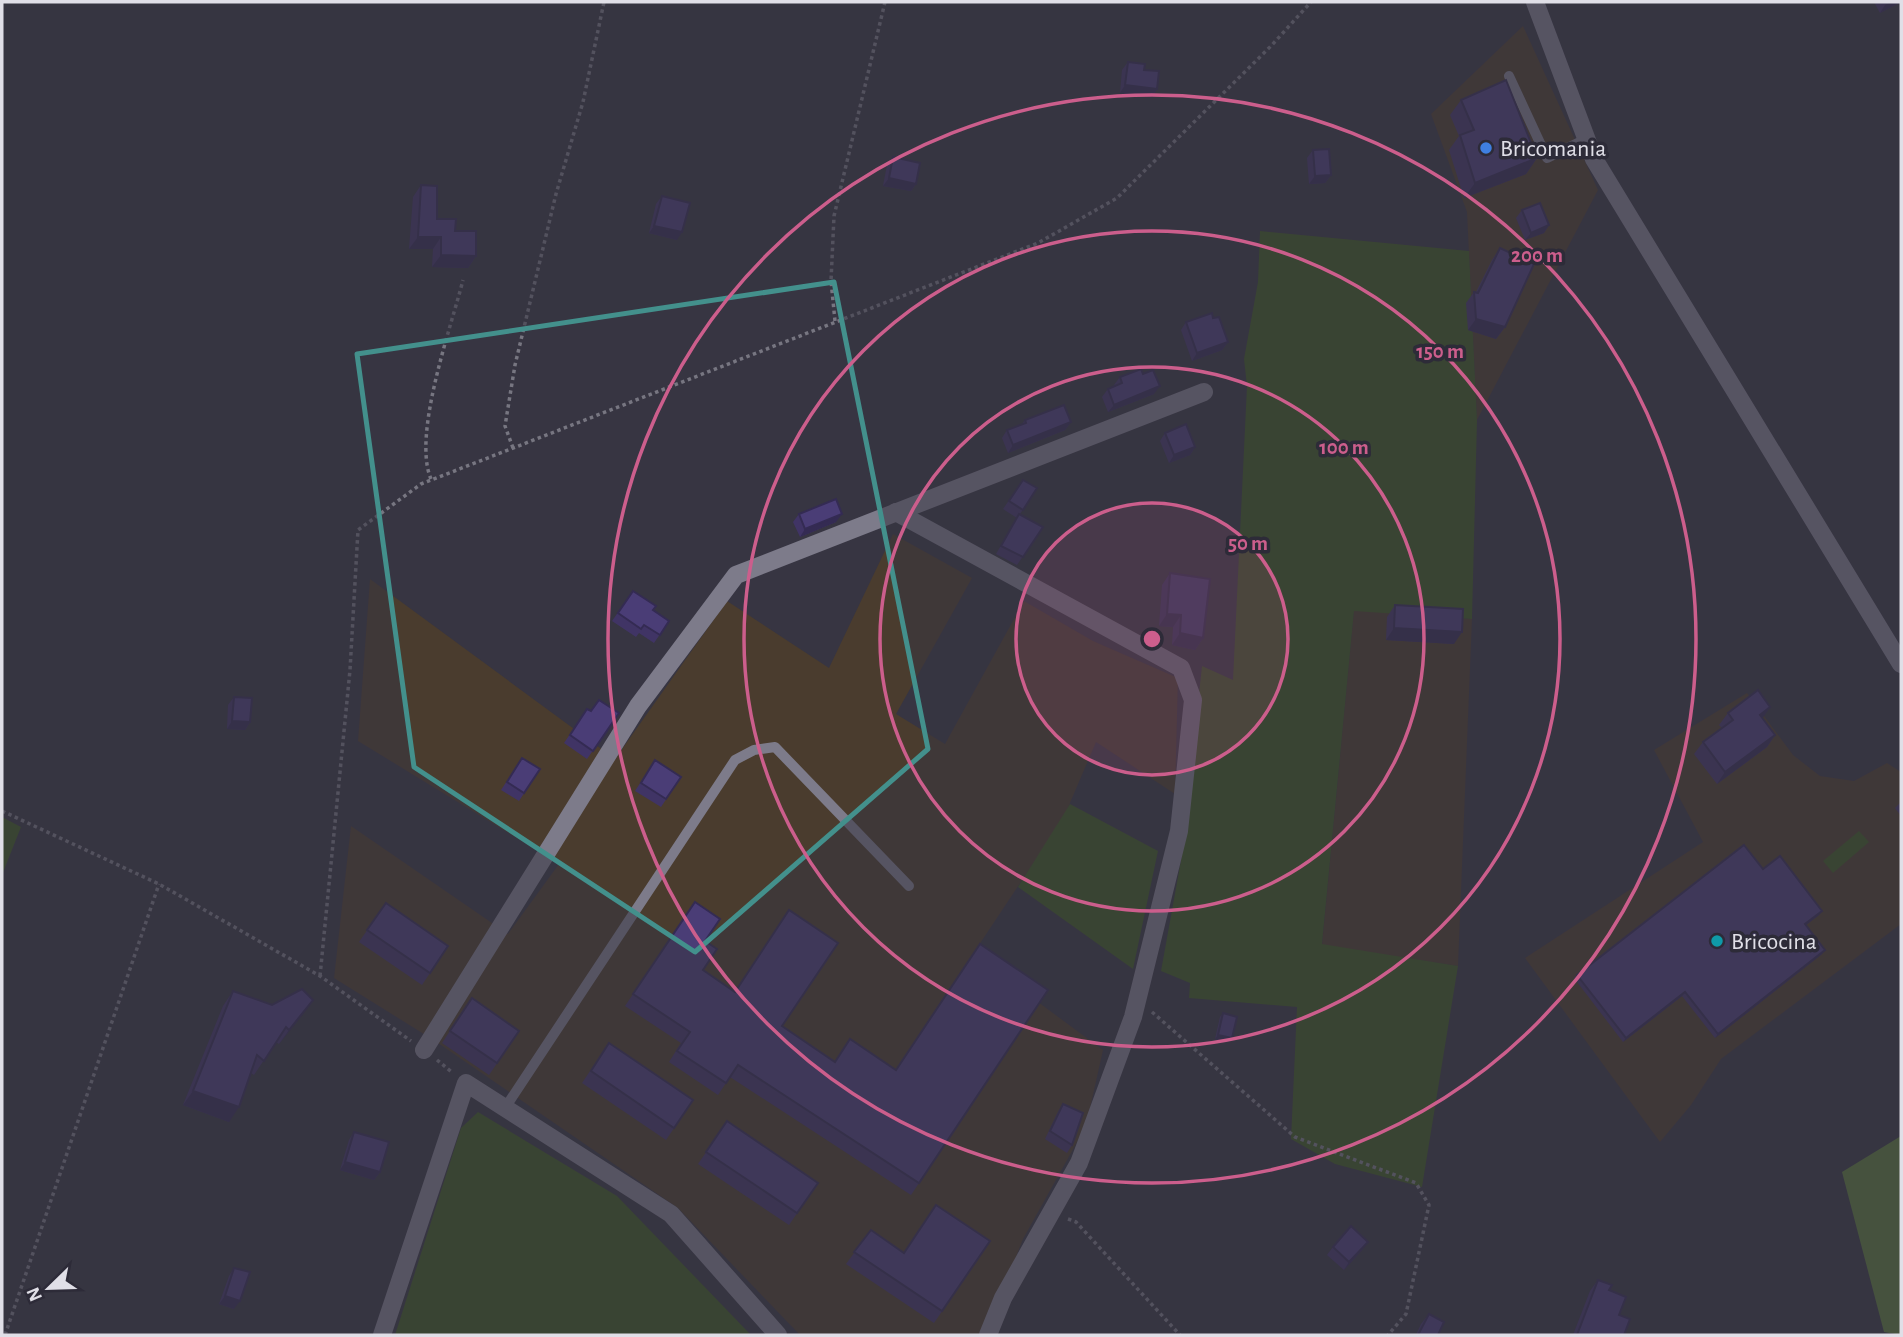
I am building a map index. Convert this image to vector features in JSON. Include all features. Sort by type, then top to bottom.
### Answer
[{"type":"street","points":[[1535,2],[1594,159],[1901,664]]},
{"type":"street","points":[[424,1050],[638,706],[736,575],[1204,391]]},
{"type":"street","points":[[896,512],[1181,668],[1193,700],[1179,831],[1137,999],[1079,1163],[1003,1298],[988,1335]]},
{"type":"street","points":[[382,1335],[466,1083],[671,1214],[778,1335]]},
{"type":"lane","points":[[1509,76],[1546,158],[1586,139]]},
{"type":"lane","points":[[505,1108],[735,760],[754,750],[775,747],[909,886]]},
{"type":"path","points":[[513,447],[505,426],[515,365],[556,194],[583,102],[604,2]]},
{"type":"path","points":[[835,321],[831,281],[834,216],[885,2]]},
{"type":"path","points":[[320,976],[350,670],[358,530],[431,480],[1038,243],[1117,198],[1272,46],[1311,2]]},
{"type":"path","points":[[431,480],[425,464],[424,436],[463,280]]},
{"type":"path","points":[[2,811],[159,884],[320,976],[466,1083]]},
{"type":"path","points":[[5,1335],[159,884]]},
{"type":"path","points":[[1137,999],[1295,1137],[1416,1183],[1429,1205],[1406,1314],[1388,1335]]},
{"type":"path","points":[[1051,1214],[1076,1222],[1180,1335]]},
{"type":"highlighted area","points":[[834,282],[928,749],[695,952],[414,767],[357,354]]},
{"type":"shaded area","points":[[1523,26],[1598,190],[1477,420],[1467,212],[1431,114]]},
{"type":"shaded area","points":[[893,534],[972,578],[896,714],[945,744],[1024,601],[1093,641],[1178,678],[1175,794],[1096,742],[1064,817],[973,954],[1103,1050],[1086,1126],[1023,1239],[985,1335],[800,1335],[678,1208],[435,1041],[334,978],[351,826],[508,934],[559,864],[358,741],[370,579],[615,759],[727,601],[829,668]]},
{"type":"shaded area","points":[[1354,610],[1472,619],[1458,966],[1322,945]]},
{"type":"shaded area","points":[[1747,693],[1793,755],[1820,776],[1854,781],[1887,763],[1901,772],[1901,924],[1721,1059],[1691,1105],[1660,1142],[1525,958],[1703,842],[1654,750]]},
{"type":"green space","points":[[1260,231],[1469,251],[1477,420],[1472,619],[1354,611],[1322,944],[1458,966],[1422,1187],[1335,1164],[1291,1139],[1297,1007],[1189,998],[1190,983],[1161,971],[1182,855],[1202,666],[1233,680],[1247,386],[1244,359],[1258,282]]},
{"type":"green space","points":[[1070,804],[1158,851],[1133,969],[1018,887]]},
{"type":"green space","points":[[2,817],[21,827],[2,875]]},
{"type":"green space","points":[[1859,831],[1869,842],[1833,873],[1823,861]]},
{"type":"green space","points":[[478,1112],[617,1196],[751,1335],[395,1335],[461,1128]]},
{"type":"green space","points":[[1901,1136],[1901,1335],[1884,1332],[1842,1172]]},
{"type":"building","points":[[1128,62],[1145,64],[1144,70],[1159,71],[1157,89],[1125,85]]},
{"type":"building","name":"Bricomania","points":[[1506,80],[1537,158],[1475,183],[1460,135],[1474,130],[1461,100]]},
{"type":"building","points":[[1329,149],[1331,175],[1315,176],[1313,150]]},
{"type":"building","points":[[893,157],[920,163],[916,184],[889,178]]},
{"type":"building","points":[[421,185],[437,186],[437,219],[456,219],[455,231],[476,231],[476,256],[441,255],[441,237],[418,237]]},
{"type":"building","points":[[662,196],[690,203],[682,232],[654,226]]},
{"type":"building","points":[[1540,203],[1549,225],[1531,233],[1522,210]]},
{"type":"building","points":[[1500,248],[1534,264],[1505,327],[1476,319],[1474,292],[1478,293]]},
{"type":"building","points":[[1212,313],[1213,318],[1219,317],[1228,342],[1197,353],[1186,322]]},
{"type":"building","points":[[1141,369],[1143,374],[1153,370],[1160,386],[1114,405],[1108,389],[1122,383],[1120,377]]},
{"type":"building","points":[[1064,405],[1071,422],[1013,445],[1007,430]]},
{"type":"building","points":[[1186,424],[1195,447],[1174,455],[1165,433]]},
{"type":"building","points":[[1023,480],[1037,488],[1023,510],[1009,501]]},
{"type":"building","points":[[836,499],[842,514],[805,529],[799,514]]},
{"type":"building","points":[[1019,514],[1043,527],[1023,557],[1001,546]]},
{"type":"building","points":[[1170,573],[1210,579],[1203,638],[1180,633],[1181,615],[1167,614]]},
{"type":"building","points":[[633,591],[656,606],[653,610],[669,621],[660,635],[644,625],[641,629],[618,613]]},
{"type":"building","points":[[1395,605],[1463,609],[1462,632],[1394,628]]},
{"type":"building","points":[[1758,690],[1770,707],[1760,715],[1775,735],[1725,772],[1703,742],[1733,720],[1728,713]]},
{"type":"building","points":[[234,697],[252,698],[250,722],[232,721]]},
{"type":"building","points":[[599,700],[619,713],[593,751],[570,735],[587,709],[591,711]]},
{"type":"building","points":[[522,758],[540,769],[524,793],[507,782]]},
{"type":"building","points":[[655,760],[681,777],[666,799],[641,783]]},
{"type":"building","name":"Bricocina","points":[[1744,845],[1763,869],[1780,856],[1822,911],[1805,924],[1825,950],[1718,1034],[1685,992],[1626,1038],[1577,975]]},
{"type":"building","points":[[695,902],[720,919],[705,941],[717,949],[703,970],[735,992],[789,910],[838,943],[782,1026],[835,1062],[850,1039],[896,1070],[980,944],[1048,990],[919,1183],[738,1065],[726,1083],[677,1051],[690,1032],[633,994]]},
{"type":"building","points":[[386,903],[448,946],[430,973],[367,930]]},
{"type":"building","points":[[302,989],[313,1000],[289,1030],[286,1027],[264,1061],[257,1055],[239,1107],[193,1091],[233,991],[272,1005]]},
{"type":"building","points":[[472,998],[519,1031],[497,1063],[450,1031]]},
{"type":"building","points":[[1223,1013],[1237,1017],[1232,1038],[1218,1035]]},
{"type":"building","points":[[609,1043],[693,1100],[674,1128],[591,1071]]},
{"type":"building","points":[[1063,1104],[1083,1113],[1072,1145],[1050,1131]]},
{"type":"building","points":[[727,1121],[818,1183],[797,1213],[706,1152]]},
{"type":"building","points":[[354,1132],[389,1142],[380,1172],[345,1162]]},
{"type":"building","points":[[936,1205],[990,1241],[942,1311],[854,1252],[871,1230],[904,1253]]},
{"type":"building","points":[[1351,1226],[1368,1242],[1349,1262],[1333,1247]]},
{"type":"building","points":[[234,1268],[250,1272],[240,1301],[225,1296]]},
{"type":"building","points":[[1598,1280],[1612,1285],[1609,1290],[1626,1297],[1619,1315],[1630,1319],[1624,1335],[1577,1335]]},
{"type":"building","points":[[1429,1314],[1444,1322],[1438,1335],[1418,1335]]},
{"type":"place","name":"Bricomania","points":[[1486,148]]},
{"type":"place","name":"Bricocina","points":[[1717,941]]}]
